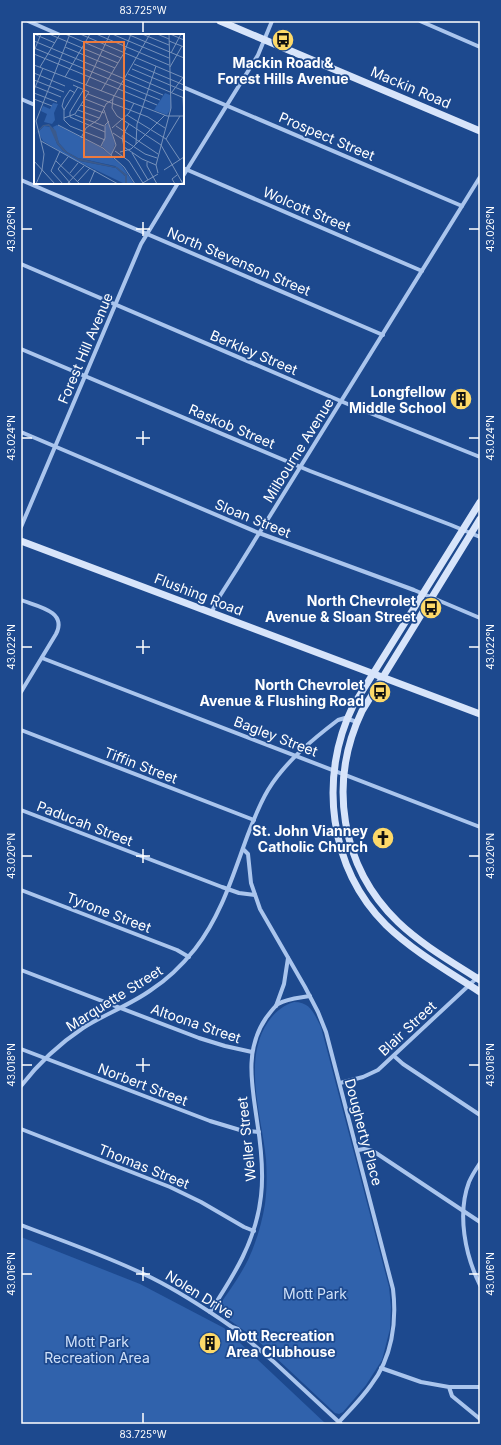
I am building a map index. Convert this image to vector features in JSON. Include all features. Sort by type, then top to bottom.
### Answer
[{"type":"street","points":[[28,21],[58,34]]},
{"type":"street","name":"Mackin Road","points":[[220,21],[480,131]]},
{"type":"street","points":[[185,169],[258,55],[272,21]]},
{"type":"street","points":[[420,21],[480,47]]},
{"type":"street","name":"Prospect Street","points":[[184,88],[462,206]]},
{"type":"street","points":[[21,99],[34,105]]},
{"type":"street","name":"Wolcott Street","points":[[185,169],[422,271]]},
{"type":"street","name":"Milbourne Avenue","points":[[212,612],[259,533],[480,177]]},
{"type":"street","name":"North Stevenson Street","points":[[21,180],[383,334]]},
{"type":"street","name":"Forest Hill Avenue","points":[[21,527],[141,244],[177,184]]},
{"type":"street","name":"Berkley Street","points":[[21,264],[341,401],[480,456]]},
{"type":"street","name":"Raskob Street","points":[[21,349],[300,467],[480,537]]},
{"type":"street","name":"Sloan Street","points":[[21,432],[259,533],[432,597],[480,618]]},
{"type":"street","points":[[480,502],[356,700],[347,719],[339,742],[334,770],[333,806],[339,841],[350,872],[369,904],[386,924],[402,939],[480,992]]},
{"type":"street","points":[[479,977],[412,934],[394,918],[377,898],[359,868],[349,838],[343,806],[344,774],[349,746],[357,722],[382,677],[480,519]]},
{"type":"street","name":"Flushing Road","points":[[21,541],[480,714]]},
{"type":"street","points":[[21,600],[49,611],[55,615],[58,620],[58,631],[21,692]]},
{"type":"street","name":"Bagley Street","points":[[42,658],[480,827]]},
{"type":"street","name":"Marquette Street","points":[[21,1086],[57,1048],[82,1029],[156,987],[189,957],[211,926],[220,908],[254,820],[271,785],[296,756],[338,720],[343,718],[347,719]]},
{"type":"street","points":[[347,719],[357,722]]},
{"type":"street","name":"Tiffin Street","points":[[21,730],[254,820]]},
{"type":"street","name":"Paducah Street","points":[[21,810],[228,889],[244,894],[255,895]]},
{"type":"street","name":"Dougherty Place","points":[[243,849],[248,854],[250,878],[264,918],[310,996],[326,1032],[358,1150],[394,1295],[395,1314],[389,1350],[372,1385],[340,1423]]},
{"type":"street","name":"Tyrone Street","points":[[21,890],[177,950],[189,957]]},
{"type":"street","points":[[369,904],[377,898]]},
{"type":"street","name":"Weller Street","points":[[210,1312],[241,1262],[254,1231],[260,1204],[263,1179],[251,1078],[252,1052],[259,1029],[276,1006],[284,984],[288,958]]},
{"type":"street","name":"Altoona Street","points":[[21,970],[205,1040],[252,1052]]},
{"type":"street","name":"Blair Street","points":[[340,1083],[373,1072],[394,1056],[479,977]]},
{"type":"street","points":[[276,1006],[289,999],[310,996]]},
{"type":"street","name":"Norbert Street","points":[[21,1049],[210,1121],[240,1130],[258,1132]]},
{"type":"street","points":[[394,1056],[403,1064],[480,1115]]},
{"type":"street","name":"Thomas Street","points":[[21,1129],[170,1187],[254,1231]]},
{"type":"street","points":[[358,1150],[364,1149],[373,1151],[480,1222]]},
{"type":"street","points":[[480,1163],[468,1184],[463,1211],[466,1244],[480,1285]]},
{"type":"street","name":"Nolen Drive","points":[[21,1225],[131,1268],[174,1289],[232,1328],[238,1329],[242,1335],[274,1362],[340,1423]]},
{"type":"street","points":[[381,1368],[421,1382],[449,1387],[480,1387]]},
{"type":"street","points":[[449,1387],[452,1396],[480,1419]]},
{"type":"green space","name":"Mott Park","points":[[294,1002],[308,1006],[314,1013],[321,1027],[389,1287],[391,1307],[390,1329],[382,1360],[366,1385],[343,1412],[339,1414],[335,1413],[256,1339],[221,1314],[218,1310],[219,1306],[242,1272],[248,1260],[258,1233],[265,1204],[267,1182],[266,1159],[258,1107],[255,1071],[256,1054],[260,1037],[273,1015],[286,1005]]},
{"type":"green space","name":"Mott Park Recreation Area","points":[[21,1237],[140,1284],[224,1328],[326,1424],[21,1424]]},
{"type":"place","name":"Mackin Road & Forest Hills Avenue","points":[[283,40]]},
{"type":"place","name":"Longfellow Middle School","points":[[461,399]]},
{"type":"place","name":"North Chevrolet Avenue & Sloan Street","points":[[431,608]]},
{"type":"place","name":"North Chevrolet Avenue & Flushing Road","points":[[380,692]]},
{"type":"place","name":"St. John Vianney Catholic Church","points":[[383,838]]},
{"type":"place","name":"Mott Recreation Area Clubhouse","points":[[210,1343]]}]
